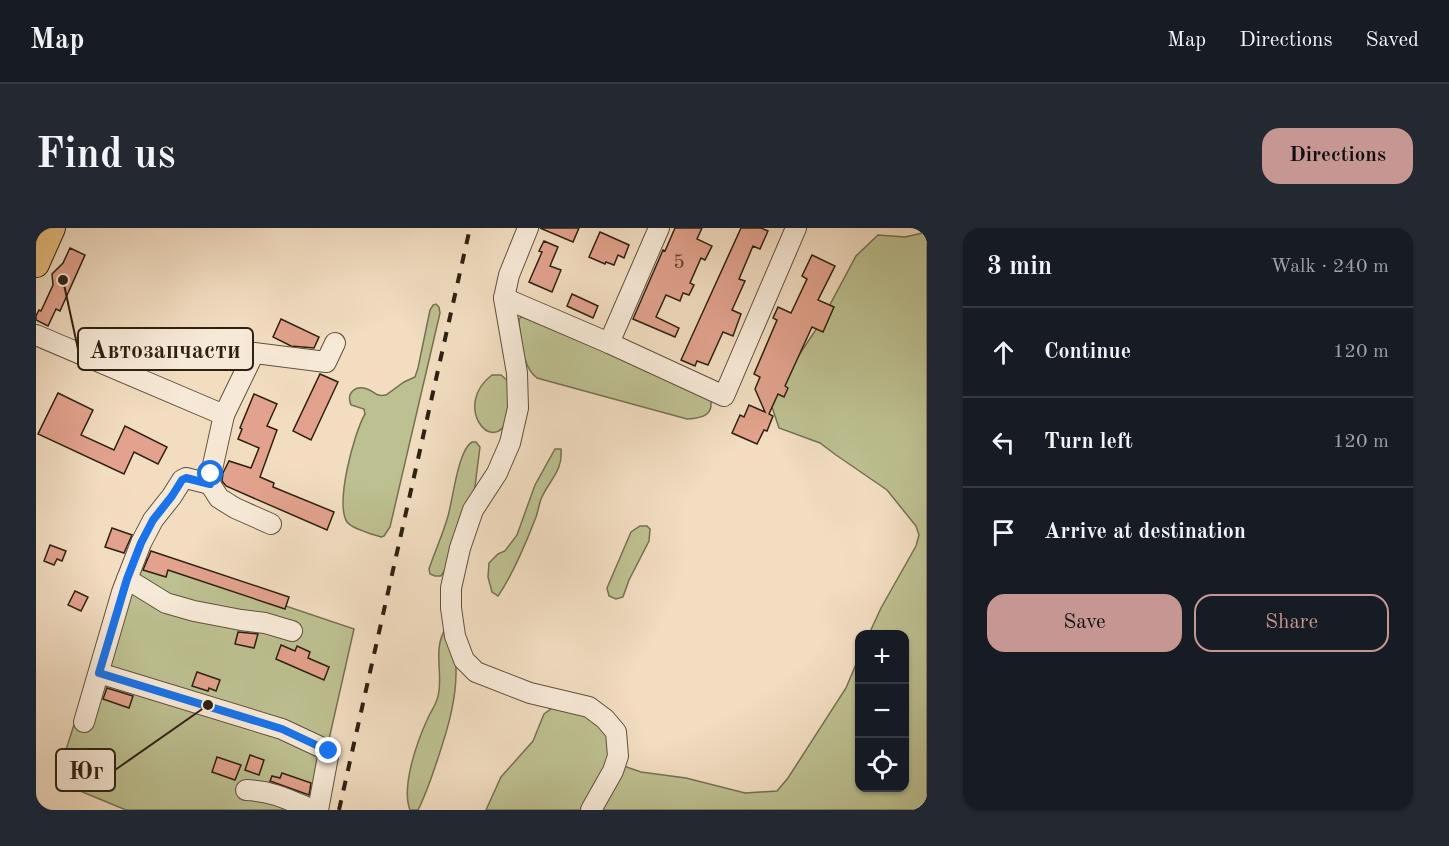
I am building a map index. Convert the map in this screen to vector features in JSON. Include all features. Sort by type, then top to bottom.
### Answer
[{"type":"main road","points":[[36,264],[52,228]]},
{"type":"street","points":[[528,228],[509,275],[504,298],[517,373],[518,408],[510,443],[497,474],[473,510],[460,548],[452,588],[451,608],[455,636],[464,660],[476,672],[530,693],[589,707],[605,719],[616,732],[618,756],[613,771],[591,810]]},
{"type":"street","points":[[609,343],[659,228]]},
{"type":"street","points":[[504,298],[724,396],[796,228]]},
{"type":"street","points":[[36,334],[224,415]]},
{"type":"street","points":[[270,524],[219,498],[210,484],[224,415],[254,353],[326,362],[335,343]]},
{"type":"street","points":[[84,722],[127,579],[153,520],[182,480],[186,478],[210,484]]},
{"type":"street","points":[[127,579],[166,603],[194,611],[265,623],[292,631]]},
{"type":"street","points":[[99,673],[282,729],[329,751],[318,810]]},
{"type":"street","points":[[246,790],[275,794],[313,810]]},
{"type":"green space","points":[[927,232],[927,810],[486,810],[501,777],[533,741],[544,714],[555,706],[595,719],[609,733],[615,763],[641,772],[686,778],[745,793],[777,791],[788,778],[846,688],[855,667],[855,792],[909,792],[909,630],[871,630],[916,546],[919,535],[916,526],[887,490],[820,443],[779,428],[771,404],[785,376],[819,325],[856,256],[878,235],[905,237]]},
{"type":"green space","points":[[436,304],[440,313],[390,527],[381,537],[353,527],[347,522],[344,513],[343,500],[347,468],[365,414],[364,409],[351,405],[350,397],[355,389],[359,388],[367,389],[378,395],[386,395],[415,377],[430,310]]},
{"type":"green space","points":[[525,314],[710,397],[709,412],[698,418],[687,419],[537,378],[528,367],[522,346],[519,319]]},
{"type":"green space","points":[[492,375],[501,375],[508,381],[510,400],[508,419],[501,429],[493,432],[485,430],[479,423],[475,412],[475,400],[481,387]]},
{"type":"green space","points":[[472,442],[476,442],[480,447],[474,494],[445,570],[441,576],[435,576],[430,574],[429,569],[448,516],[463,455]]},
{"type":"green space","points":[[555,449],[561,449],[558,470],[544,492],[519,558],[498,596],[492,592],[488,577],[489,563],[505,551],[517,535],[535,485]]},
{"type":"green space","points":[[640,526],[647,526],[650,529],[649,541],[623,597],[616,599],[609,596],[607,588],[631,532]]},
{"type":"green space","points":[[129,553],[354,629],[313,810],[126,810],[56,781]]},
{"type":"green space","points":[[446,628],[453,644],[456,668],[454,697],[444,740],[425,794],[418,810],[410,810],[407,789],[411,765],[419,740],[436,704],[440,683],[440,643]]},
{"type":"building","points":[[540,228],[579,228],[573,242]]},
{"type":"building","points":[[675,228],[702,228],[697,239],[712,246],[705,260],[701,258],[690,283],[694,285],[689,295],[683,293],[680,301],[666,295],[656,317],[679,328],[675,337],[633,319]]},
{"type":"building","points":[[741,228],[761,228],[768,231],[760,249],[753,246],[739,279],[745,281],[732,310],[741,314],[733,336],[723,332],[708,365],[697,361],[695,366],[681,360]]},
{"type":"building","points":[[600,232],[629,245],[624,258],[618,255],[614,265],[589,257]]},
{"type":"building","points":[[544,241],[558,247],[550,266],[561,270],[552,292],[529,282],[542,252],[539,251]]},
{"type":"building","points":[[70,248],[85,255],[60,311],[56,309],[48,326],[36,320],[36,316],[39,310],[41,311],[53,285],[52,274],[63,263]]},
{"type":"building","points":[[812,255],[835,266],[818,300],[834,307],[823,332],[812,327],[785,386],[788,388],[784,397],[778,394],[769,414],[773,416],[767,431],[764,430],[757,444],[732,433],[740,415],[744,417],[749,405],[765,412],[755,389],[760,377],[754,374],[777,320],[773,318],[778,307],[791,313],[807,279],[802,276]]},
{"type":"building","points":[[572,294],[598,306],[593,318],[567,306]]},
{"type":"building","points":[[281,319],[319,337],[314,348],[291,346],[273,337]]},
{"type":"building","points":[[320,374],[338,382],[311,440],[293,431]]},
{"type":"building","points":[[58,393],[93,410],[81,435],[114,450],[125,426],[167,447],[158,464],[134,452],[124,474],[38,434]]},
{"type":"building","points":[[254,394],[277,404],[267,426],[277,430],[260,477],[274,483],[273,487],[334,512],[327,530],[226,486],[222,481],[229,461],[251,468],[259,448],[238,439],[242,429],[240,428]]},
{"type":"building","points":[[112,528],[132,535],[124,553],[105,547]]},
{"type":"building","points":[[50,545],[66,551],[62,561],[57,559],[54,565],[44,561]]},
{"type":"building","points":[[151,551],[289,597],[285,609],[168,570],[166,577],[143,570]]},
{"type":"building","points":[[75,591],[88,597],[81,611],[68,605]]},
{"type":"building","points":[[238,632],[258,634],[254,648],[235,644]]},
{"type":"building","points":[[281,645],[295,651],[297,646],[310,652],[308,658],[329,667],[324,680],[276,659]]},
{"type":"building","points":[[197,672],[220,680],[216,691],[192,686]]},
{"type":"building","points":[[107,688],[133,696],[129,708],[103,699]]},
{"type":"building","points":[[250,755],[264,760],[259,775],[245,770]]},
{"type":"building","points":[[217,757],[241,765],[235,780],[212,772]]},
{"type":"building","points":[[282,773],[311,783],[309,795],[270,781],[272,776],[280,778]]},
{"type":"railway","points":[[339,810],[470,228]]},
{"type":"place","name":"Автозапчасти","points":[[63,280]]},
{"type":"place","name":"Юг","points":[[208,705]]},
{"type":"route","points":[[211,474],[210,484],[186,478],[182,480],[153,520],[127,579],[99,673],[282,729],[329,751]]}]
